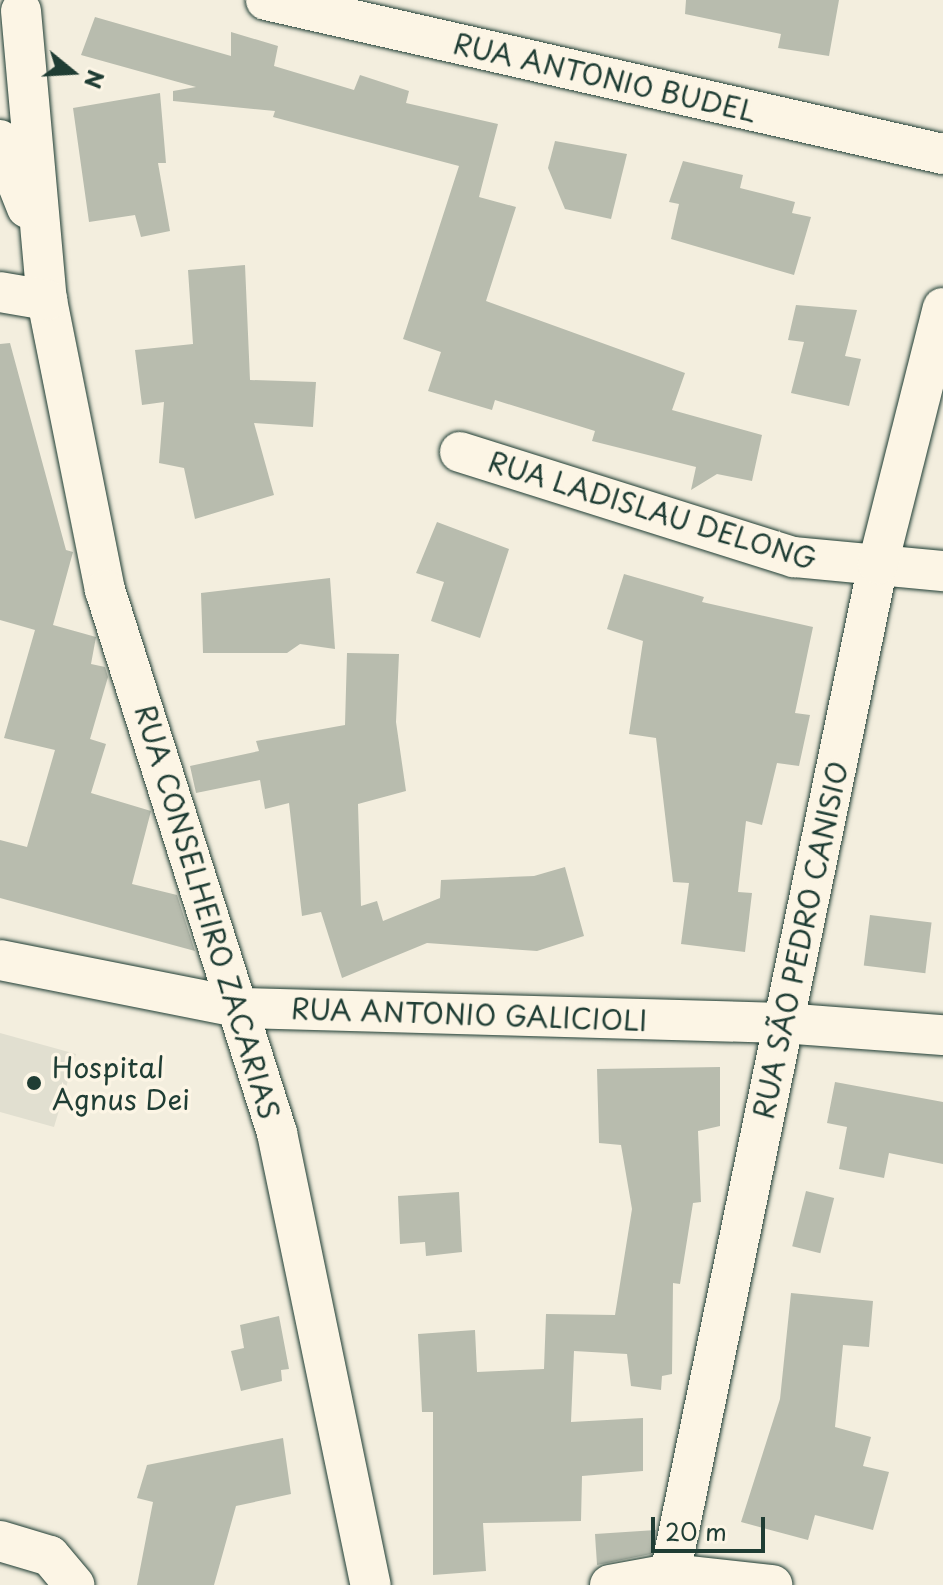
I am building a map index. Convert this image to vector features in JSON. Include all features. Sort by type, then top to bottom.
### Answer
[{"type":"street","name":"RUA ANTONIO BUDEL","points":[[266,0],[943,154]]},
{"type":"street","name":"RUA CONSELHEIRO ZACARIAS","points":[[14,17],[47,300],[105,590],[243,1008],[277,1133],[371,1585]]},
{"type":"street","name":"RUA CONSELHEIRO ZACARIAS","points":[[0,140],[40,242]]},
{"type":"street","points":[[0,292],[47,300]]},
{"type":"street","name":"RUA SÃO PEDRO CANISIO","points":[[670,1574],[878,564],[943,308]]},
{"type":"street","name":"RUA LADISLAU DELONG","points":[[460,452],[794,557],[943,571]]},
{"type":"street","name":"RUA ANTONIO GALICIOLI","points":[[0,960],[243,1008],[782,1023],[943,1035]]},
{"type":"street","points":[[0,1541],[50,1556],[74,1585]]},
{"type":"street","points":[[610,1585],[670,1574],[772,1585]]},
{"type":"shaded area","name":"Hospital Agnus Dei","points":[[0,1033],[76,1054],[54,1127],[0,1112]]},
{"type":"building","points":[[686,0],[839,0],[829,56],[778,48],[781,34],[685,14]]},
{"type":"building","points":[[95,17],[231,56],[231,32],[278,46],[274,66],[354,90],[360,75],[409,91],[406,103],[498,124],[479,197],[516,207],[486,301],[685,373],[672,410],[762,435],[752,481],[717,474],[691,490],[696,467],[592,441],[595,431],[495,400],[492,410],[428,391],[441,352],[403,339],[459,166],[273,117],[275,111],[173,101],[173,91],[196,87],[81,55]]},
{"type":"building","points":[[160,93],[166,163],[158,163],[170,231],[141,237],[135,215],[89,222],[73,108]]},
{"type":"building","points":[[555,141],[627,154],[611,219],[565,209],[548,168]]},
{"type":"building","points":[[683,161],[743,175],[740,188],[795,202],[792,213],[811,217],[794,275],[671,239],[679,204],[669,202]]},
{"type":"building","points":[[245,265],[250,380],[316,382],[313,427],[254,423],[274,495],[195,519],[184,468],[159,463],[164,402],[142,405],[135,350],[193,344],[188,270]]},
{"type":"building","points":[[796,305],[857,310],[845,356],[861,359],[849,406],[791,393],[804,342],[788,340]]},
{"type":"building","points":[[10,343],[66,550],[73,552],[53,625],[96,637],[91,664],[105,667],[108,677],[90,739],[106,744],[91,793],[151,811],[132,884],[177,895],[195,951],[0,898],[0,840],[27,847],[55,750],[4,738],[35,630],[0,620],[0,344]]},
{"type":"building","points":[[437,522],[509,549],[480,638],[431,621],[444,582],[416,573]]},
{"type":"building","points":[[624,574],[704,597],[702,602],[813,627],[795,713],[810,715],[799,766],[777,763],[762,825],[746,821],[738,892],[752,893],[745,952],[681,944],[689,883],[673,882],[656,738],[629,734],[643,641],[607,629]]},
{"type":"building","points":[[330,578],[335,649],[300,644],[287,653],[203,653],[201,593]]},
{"type":"building","points":[[347,653],[399,654],[396,722],[406,791],[358,804],[361,906],[377,901],[383,921],[440,898],[441,880],[534,876],[565,867],[584,936],[537,951],[427,943],[342,978],[321,912],[302,916],[289,803],[265,809],[260,780],[196,793],[190,766],[259,751],[256,741],[345,725]]},
{"type":"building","points":[[870,915],[932,923],[925,973],[864,966]]},
{"type":"building","points":[[720,1067],[720,1126],[698,1131],[701,1202],[693,1203],[680,1284],[673,1283],[672,1374],[662,1376],[661,1390],[631,1386],[627,1354],[574,1351],[571,1422],[643,1418],[643,1471],[582,1476],[581,1521],[483,1523],[486,1571],[433,1575],[433,1412],[422,1412],[418,1334],[475,1330],[477,1372],[544,1369],[546,1314],[615,1315],[632,1209],[621,1145],[599,1143],[597,1069]]},
{"type":"building","points":[[835,1082],[943,1102],[943,1164],[889,1153],[884,1178],[839,1169],[847,1127],[827,1123]]},
{"type":"building","points":[[806,1191],[834,1198],[820,1253],[792,1246]]},
{"type":"building","points":[[459,1192],[462,1252],[426,1256],[425,1242],[400,1244],[398,1196]]},
{"type":"building","points":[[791,1293],[873,1301],[869,1347],[843,1345],[835,1427],[871,1437],[863,1466],[889,1472],[873,1530],[815,1515],[808,1540],[741,1522],[780,1399]]},
{"type":"building","points":[[279,1316],[289,1369],[281,1370],[282,1381],[241,1391],[231,1351],[244,1348],[240,1325]]},
{"type":"building","points":[[283,1438],[291,1494],[236,1506],[214,1585],[137,1585],[153,1502],[137,1498],[147,1465]]},
{"type":"building","points":[[656,1530],[651,1554],[597,1565],[595,1534]]},
{"type":"place","name":"Hospital Agnus Dei","points":[[34,1083]]}]
